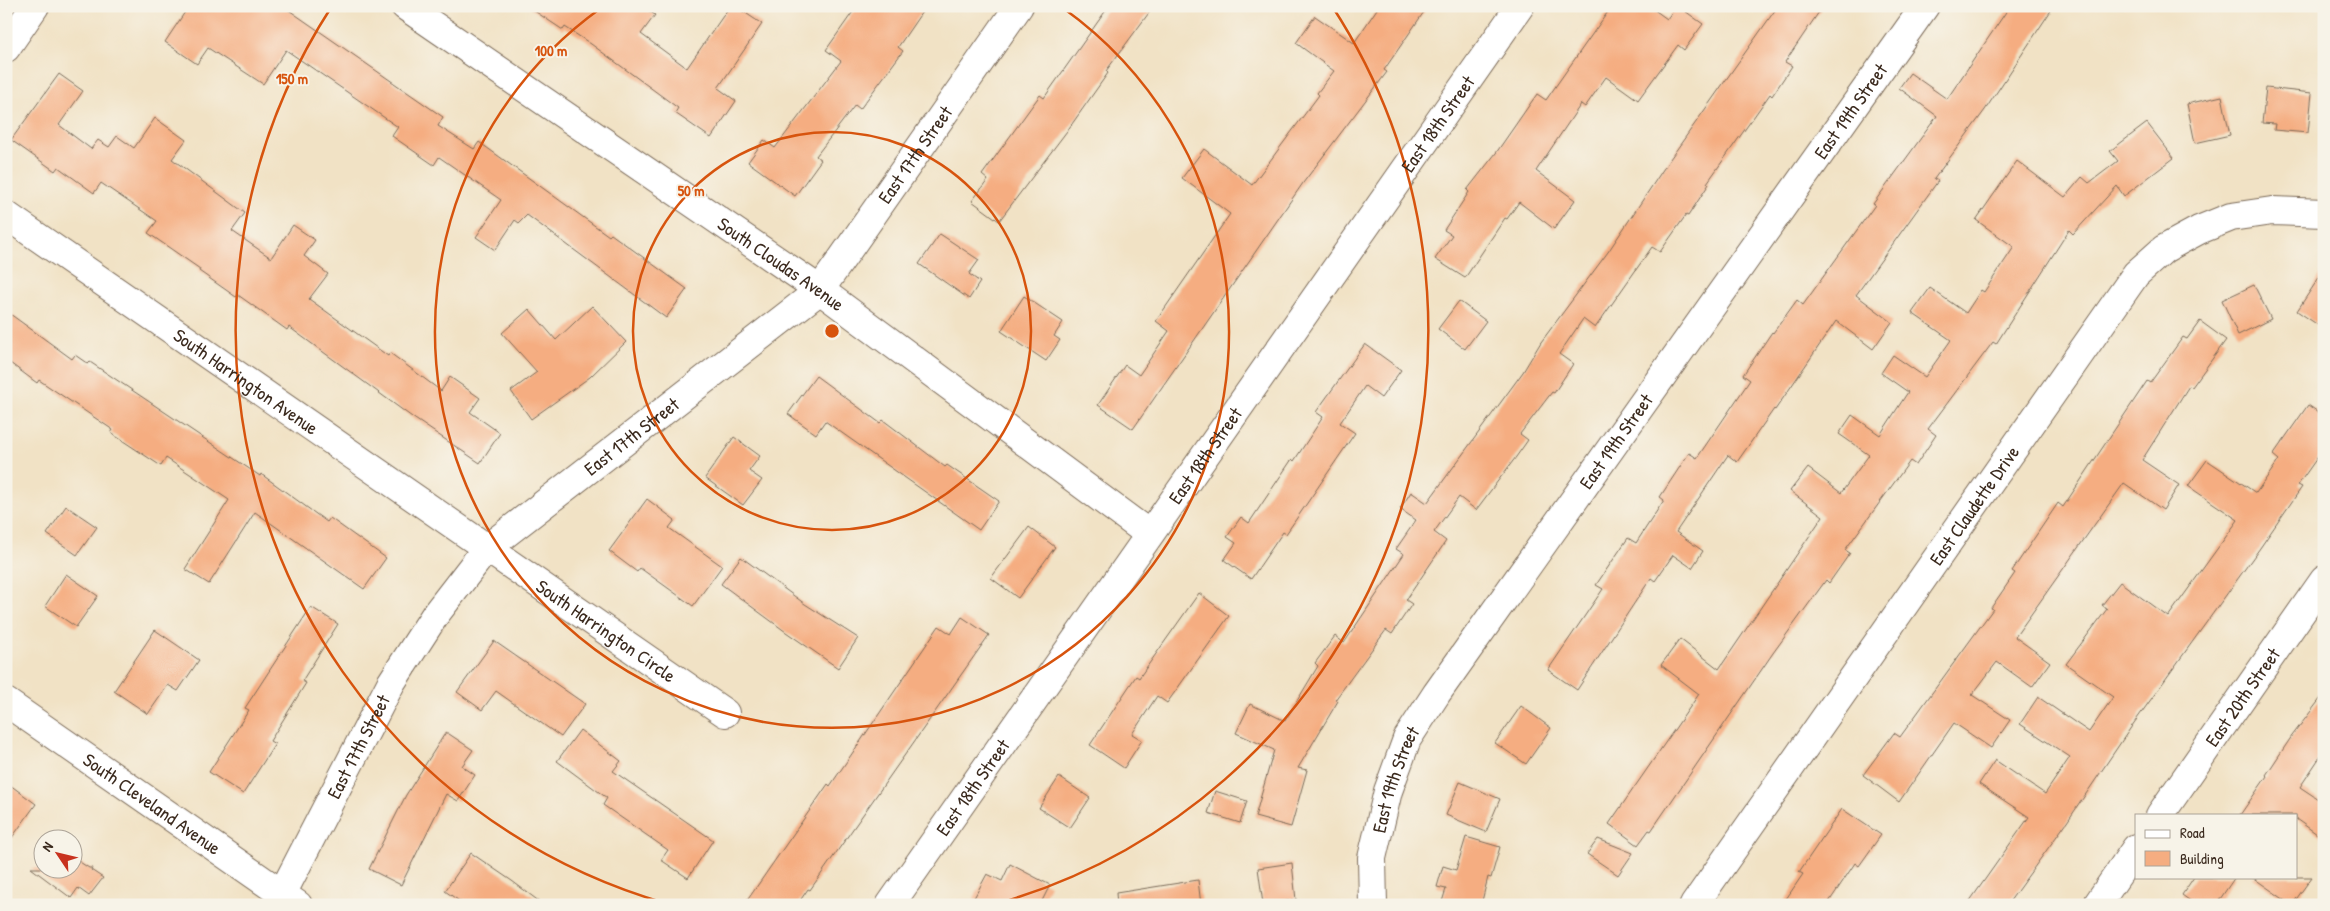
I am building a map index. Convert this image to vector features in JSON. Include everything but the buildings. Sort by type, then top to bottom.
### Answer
[{"type":"street","points":[[6,48],[35,6]]},
{"type":"street","name":"South Cloudas Avenue","points":[[405,6],[820,290],[1149,534]]},
{"type":"street","name":"East 17th Street","points":[[290,899],[391,684],[435,615],[486,548],[820,290],[1019,6]]},
{"type":"street","name":"East 18th Street","points":[[890,905],[1520,6]]},
{"type":"street","name":"East 19th Street","points":[[1374,905],[1372,858],[1388,791],[1407,739],[1437,693],[1925,6]]},
{"type":"street","name":"East Claudette Drive","points":[[1694,905],[2136,274],[2164,250],[2199,230],[2231,217],[2272,212],[2324,213]]},
{"type":"street","name":"South Harrington Avenue","points":[[6,215],[486,548]]},
{"type":"street","name":"South Harrington Circle","points":[[486,548],[725,713]]},
{"type":"street","name":"East 20th Street","points":[[2161,814],[2324,580]]},
{"type":"street","name":"South Cleveland Avenue","points":[[6,702],[290,899]]},
{"type":"street","points":[[2097,905],[2135,849]]}]
